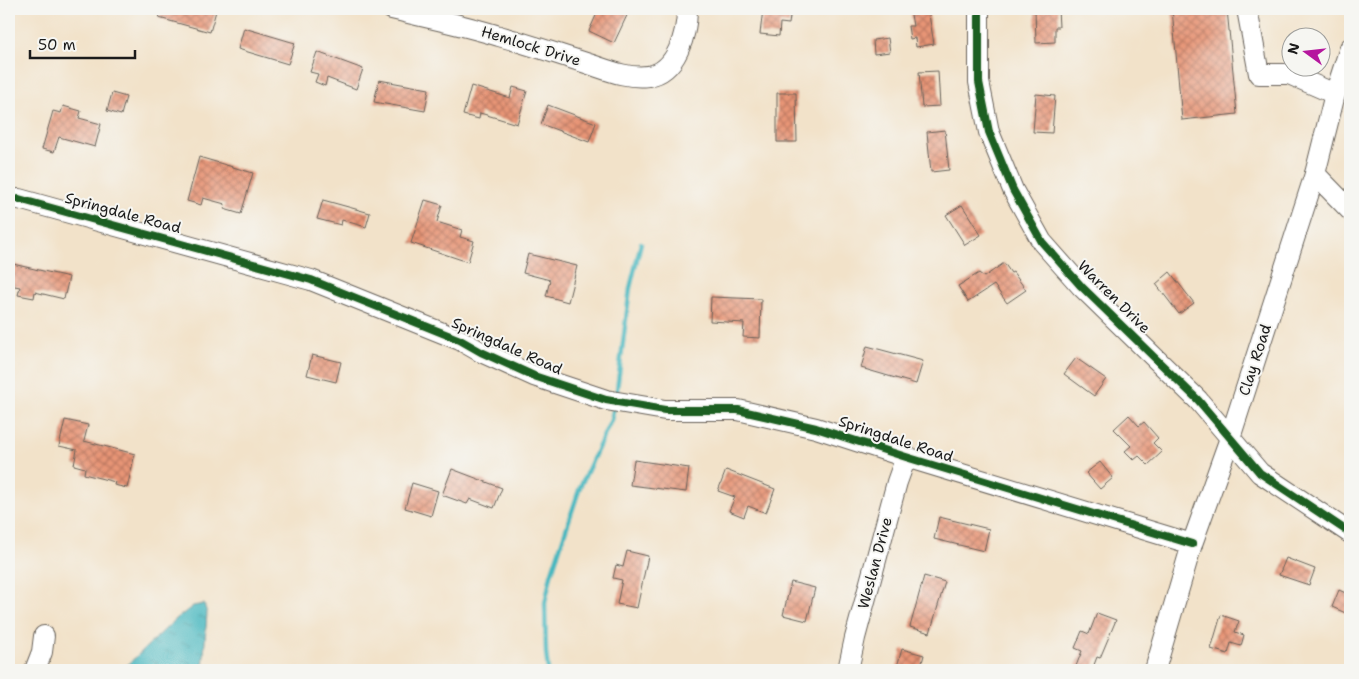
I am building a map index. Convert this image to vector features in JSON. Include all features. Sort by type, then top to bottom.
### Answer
[{"type":"street","name":"Hemlock Drive","points":[[392,9],[497,35],[626,75],[649,76],[667,66],[680,48],[685,30],[687,9]]},
{"type":"street","name":"Warren Drive","points":[[979,9],[979,82],[989,132],[1012,190],[1042,242],[1081,286],[1198,400],[1260,473],[1350,533]]},
{"type":"street","points":[[1246,9],[1259,74],[1289,74],[1335,94]]},
{"type":"street","name":"Clay Road","points":[[1155,670],[1192,544],[1230,438],[1315,174],[1335,94],[1350,48]]},
{"type":"street","points":[[1315,174],[1350,210]]},
{"type":"street","name":"Springdale Road","points":[[19,199],[311,280],[460,340],[481,352],[534,376],[606,400],[665,410],[738,410],[816,428],[1192,544]]},
{"type":"street","name":"Weslan Drive","points":[[848,670],[896,482],[906,457]]},
{"type":"street","points":[[34,670],[42,652],[44,636]]},
{"type":"water","points":[[204,604],[207,613],[203,670],[122,670],[176,619],[193,606]]},
{"type":"building","points":[[162,9],[208,9],[216,11],[210,32],[159,18]]},
{"type":"building","points":[[599,9],[630,9],[614,43],[589,31]]},
{"type":"building","points":[[763,9],[791,9],[789,24],[780,23],[779,36],[760,34]]},
{"type":"building","points":[[910,9],[928,9],[934,44],[916,47],[915,38],[910,39],[908,26],[913,26]]},
{"type":"building","points":[[1035,9],[1058,9],[1059,27],[1055,27],[1055,42],[1036,43]]},
{"type":"building","points":[[1172,9],[1227,9],[1237,114],[1182,120]]},
{"type":"building","points":[[244,28],[295,43],[288,64],[238,49]]},
{"type":"building","points":[[888,38],[890,52],[874,54],[873,40]]},
{"type":"building","points":[[317,52],[363,69],[356,89],[327,78],[325,86],[315,82],[318,74],[310,72]]},
{"type":"building","points":[[938,71],[940,106],[922,107],[919,72]]},
{"type":"building","points":[[379,80],[429,89],[425,111],[374,102]]},
{"type":"building","points":[[471,86],[510,98],[513,87],[527,91],[517,124],[480,113],[479,119],[463,115]]},
{"type":"building","points":[[112,93],[126,97],[121,115],[107,111]]},
{"type":"building","points":[[777,93],[796,93],[797,142],[777,142]]},
{"type":"building","points":[[1036,94],[1055,96],[1052,133],[1033,132]]},
{"type":"building","points":[[548,105],[596,123],[589,142],[541,124]]},
{"type":"building","points":[[63,106],[81,111],[79,118],[101,124],[95,147],[59,137],[54,152],[42,149],[53,111],[61,113]]},
{"type":"building","points":[[945,130],[949,170],[931,172],[927,132]]},
{"type":"building","points":[[199,157],[253,173],[241,214],[224,209],[225,204],[203,198],[201,205],[187,201]]},
{"type":"building","points":[[323,200],[370,213],[366,227],[342,220],[341,225],[317,219]]},
{"type":"building","points":[[425,200],[442,205],[437,222],[462,230],[460,237],[474,241],[468,262],[411,243]]},
{"type":"building","points":[[962,205],[981,235],[965,245],[946,215]]},
{"type":"building","points":[[528,254],[577,266],[568,302],[546,296],[550,280],[523,273]]},
{"type":"building","points":[[1004,263],[1026,290],[1007,303],[994,285],[968,302],[958,286],[979,273],[984,277]]},
{"type":"building","points":[[13,264],[69,277],[64,299],[35,292],[34,298],[18,295],[20,287],[9,285]]},
{"type":"building","points":[[1170,272],[1194,303],[1179,314],[1156,284]]},
{"type":"building","points":[[711,297],[761,299],[760,338],[743,337],[744,323],[710,321]]},
{"type":"building","points":[[867,346],[923,361],[916,384],[861,368]]},
{"type":"building","points":[[312,355],[341,362],[336,382],[307,375]]},
{"type":"building","points":[[1076,358],[1106,379],[1094,396],[1064,374]]},
{"type":"building","points":[[1129,415],[1139,426],[1144,422],[1158,438],[1153,443],[1162,452],[1148,465],[1139,456],[1134,460],[1125,451],[1131,446],[1114,429]]},
{"type":"building","points":[[65,420],[88,425],[84,441],[135,454],[127,488],[114,485],[115,482],[84,474],[85,468],[74,465],[77,450],[59,446]]},
{"type":"building","points":[[634,460],[689,468],[686,492],[630,485]]},
{"type":"building","points":[[1100,462],[1113,478],[1100,489],[1086,473]]},
{"type":"building","points":[[452,469],[502,488],[494,508],[470,499],[467,504],[442,495]]},
{"type":"building","points":[[726,470],[775,489],[766,513],[748,506],[744,517],[729,511],[735,497],[718,491]]},
{"type":"building","points":[[412,483],[438,491],[431,516],[405,508]]},
{"type":"building","points":[[939,517],[989,529],[984,551],[934,539]]},
{"type":"building","points":[[627,551],[648,556],[637,608],[617,604],[622,580],[613,578],[616,565],[623,567]]},
{"type":"building","points":[[1286,558],[1315,569],[1309,585],[1279,575]]},
{"type":"building","points":[[924,576],[945,582],[930,633],[910,627]]},
{"type":"building","points":[[791,582],[815,588],[807,621],[783,615]]},
{"type":"building","points":[[1339,590],[1350,595],[1350,615],[1332,607]]},
{"type":"building","points":[[1097,613],[1116,620],[1100,658],[1097,657],[1092,670],[1085,670],[1076,666],[1082,651],[1075,648],[1082,631],[1089,634]]},
{"type":"building","points":[[1221,615],[1239,621],[1235,632],[1244,635],[1241,646],[1231,643],[1228,654],[1211,649]]},
{"type":"building","points":[[902,649],[924,655],[920,670],[896,670]]},
{"type":"waterway","points":[[616,397],[630,288],[641,243]]},
{"type":"waterway","points":[[548,670],[545,603],[551,575],[580,487],[611,420],[614,407]]},
{"type":"cycle path","points":[[979,9],[979,82],[989,132],[1013,190],[1042,242],[1081,286],[1198,400],[1260,473],[1350,533]]},
{"type":"cycle path","points":[[19,199],[311,280],[460,340],[481,352],[534,376],[606,400],[665,410],[738,410],[816,428],[1192,544]]}]
